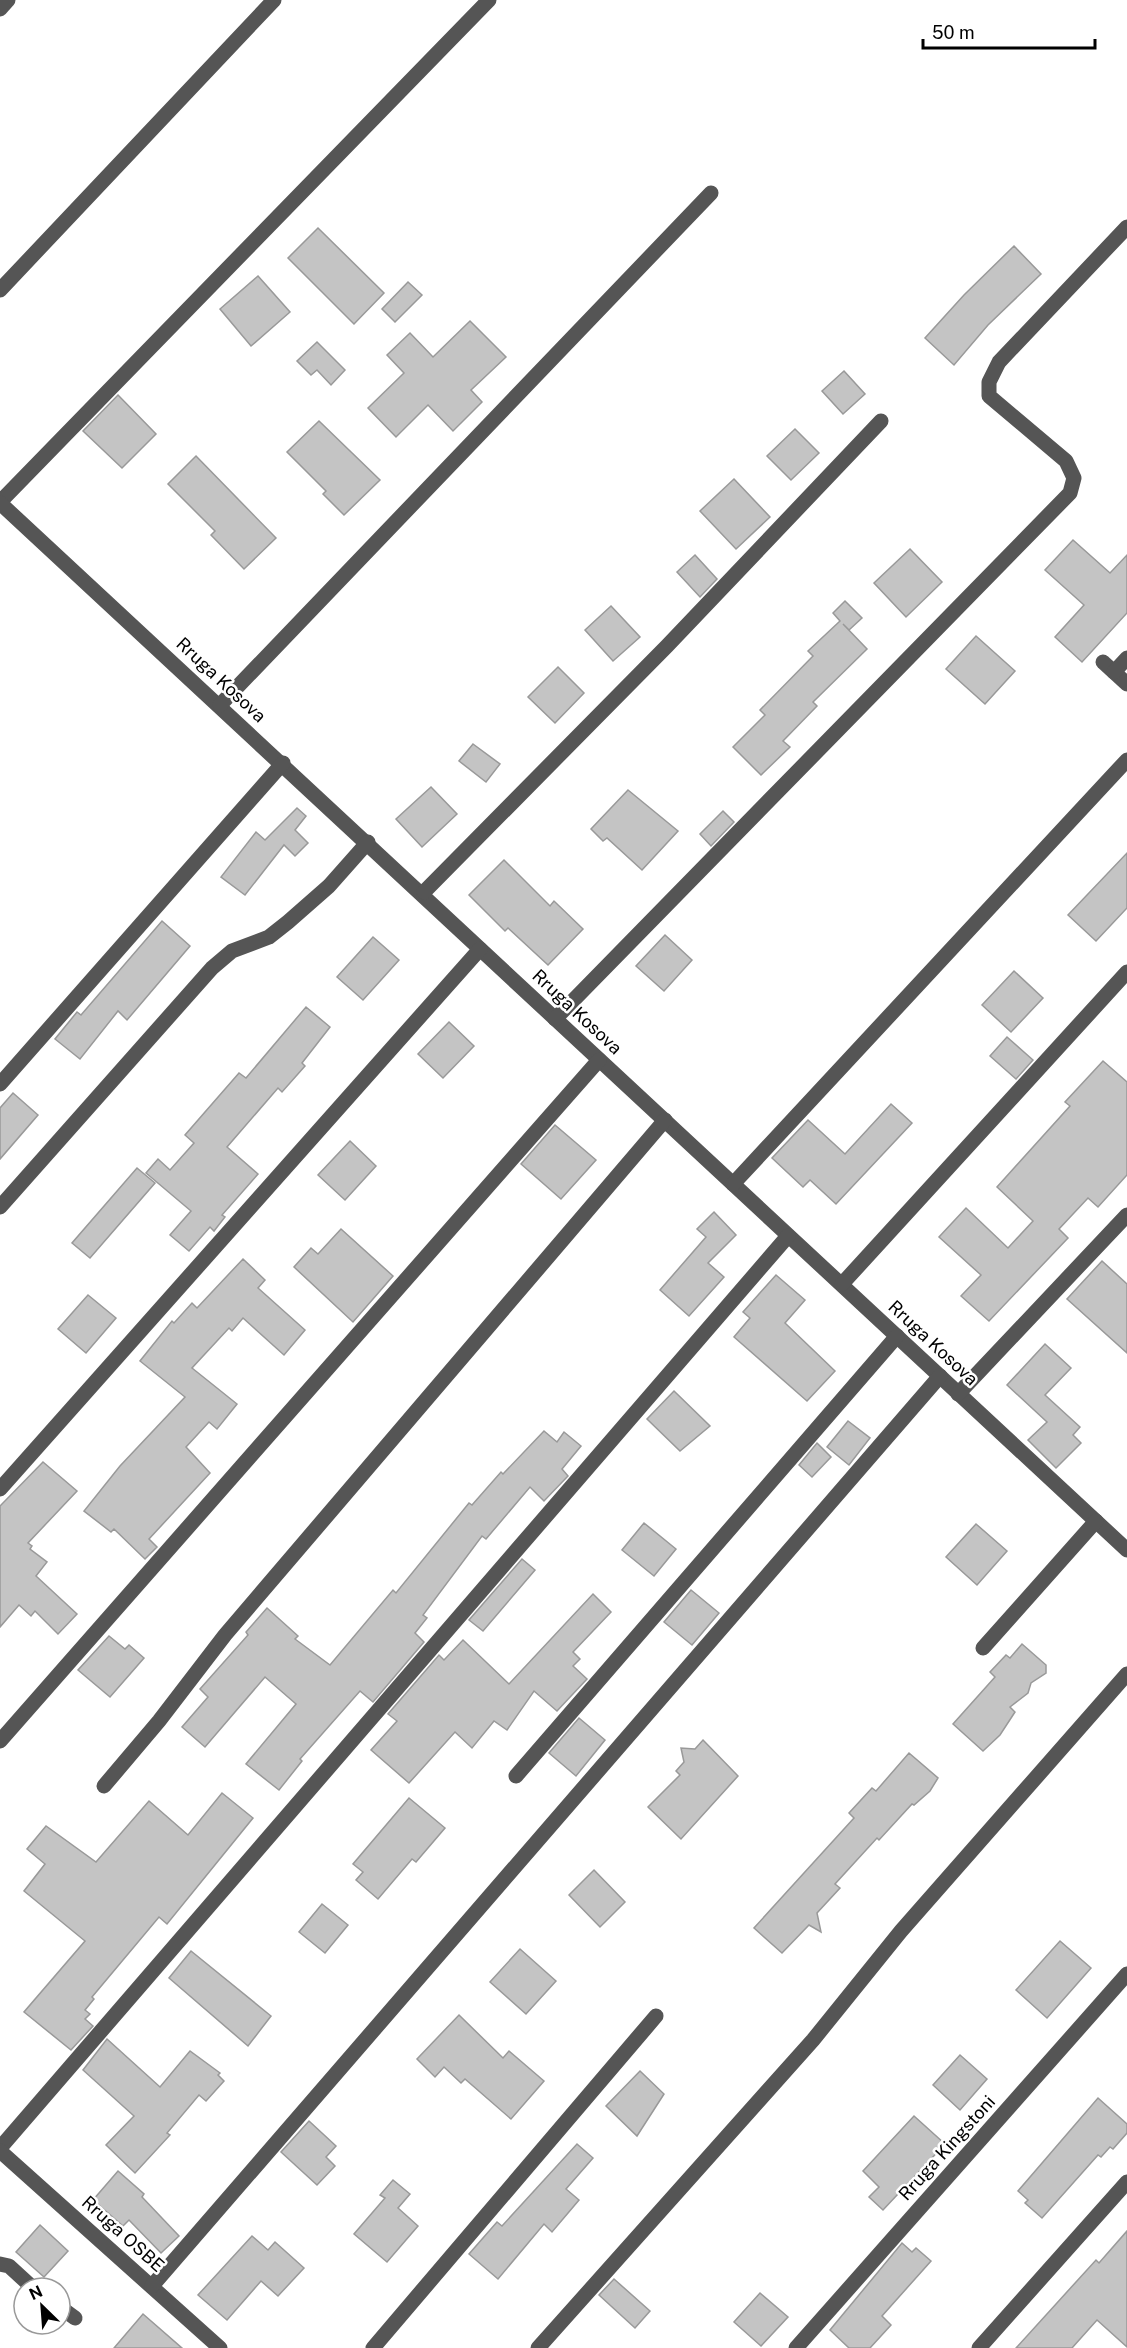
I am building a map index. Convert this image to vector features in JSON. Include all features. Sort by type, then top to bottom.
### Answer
[{"type":"street","points":[[0,9],[8,0]]},
{"type":"street","points":[[0,290],[274,0]]},
{"type":"street","points":[[0,503],[489,0]]},
{"type":"street","points":[[220,705],[711,193]]},
{"type":"street","points":[[555,1019],[1070,493],[1074,478],[1066,461],[989,396],[988,382],[999,362],[1127,227]]},
{"type":"street","points":[[424,892],[667,646],[881,421]]},
{"type":"street","name":"Rruga Kosova","points":[[0,503],[424,892],[480,949],[1127,1550]]},
{"type":"street","points":[[1127,658],[1109,667],[1127,684]]},
{"type":"street","points":[[733,1184],[1127,760]]},
{"type":"street","points":[[0,1084],[283,764]]},
{"type":"street","points":[[0,1207],[212,968],[232,951],[268,937],[288,922],[329,886],[368,842]]},
{"type":"street","points":[[0,1489],[480,949]]},
{"type":"street","points":[[842,1284],[1127,972]]},
{"type":"street","points":[[0,1741],[599,1060]]},
{"type":"street","points":[[104,1786],[159,1721],[225,1635],[666,1120]]},
{"type":"street","points":[[958,1394],[1127,1215]]},
{"type":"street","points":[[0,2149],[788,1236]]},
{"type":"street","points":[[516,1776],[897,1336]]},
{"type":"street","points":[[152,2286],[940,1376]]},
{"type":"street","points":[[984,1648],[1096,1521]]},
{"type":"street","points":[[538,2348],[813,2040],[901,1931],[1127,1674]]},
{"type":"street","name":"Rruga Kingstoni","points":[[796,2348],[1127,1974]]},
{"type":"street","points":[[373,2348],[656,2016]]},
{"type":"street","name":"Rruga OSBE","points":[[0,2149],[220,2348]]},
{"type":"street","points":[[979,2348],[1127,2182]]},
{"type":"street","points":[[0,2264],[9,2266],[20,2276]]},
{"type":"building","points":[[318,228],[384,293],[354,324],[288,258]]},
{"type":"building","points":[[1014,246],[1041,274],[988,325],[954,365],[925,338],[964,295]]},
{"type":"building","points":[[258,276],[290,312],[251,346],[220,309]]},
{"type":"building","points":[[408,282],[422,295],[395,322],[382,309]]},
{"type":"building","points":[[470,321],[506,357],[471,390],[482,402],[453,431],[428,405],[396,437],[368,408],[404,373],[387,355],[410,333],[433,357]]},
{"type":"building","points":[[317,342],[345,370],[331,385],[317,370],[311,375],[297,361]]},
{"type":"building","points":[[844,371],[865,394],[843,414],[822,391]]},
{"type":"building","points":[[118,395],[156,434],[122,468],[83,431]]},
{"type":"building","points":[[319,421],[380,480],[344,515],[323,494],[326,491],[287,452]]},
{"type":"building","points":[[795,429],[819,453],[791,480],[767,456]]},
{"type":"building","points":[[196,456],[276,538],[244,569],[211,535],[215,531],[168,484]]},
{"type":"building","points":[[734,479],[770,517],[736,549],[700,511]]},
{"type":"building","points":[[1073,540],[1110,573],[1127,555],[1127,613],[1082,662],[1055,637],[1084,605],[1045,570]]},
{"type":"building","points":[[910,549],[942,582],[906,617],[874,583]]},
{"type":"building","points":[[695,555],[717,579],[700,597],[677,572]]},
{"type":"building","points":[[845,601],[862,618],[849,630],[843,624],[867,649],[813,702],[817,706],[783,741],[790,747],[761,775],[733,747],[765,715],[760,710],[813,656],[808,651],[840,621],[833,613]]},
{"type":"building","points":[[611,606],[640,637],[613,661],[585,630]]},
{"type":"building","points":[[976,636],[1015,671],[985,704],[946,669]]},
{"type":"building","points":[[558,667],[584,693],[555,723],[528,697]]},
{"type":"building","points":[[473,744],[500,764],[486,782],[459,761]]},
{"type":"building","points":[[431,787],[457,814],[422,847],[396,819]]},
{"type":"building","points":[[628,790],[678,831],[642,870],[607,838],[603,841],[591,829]]},
{"type":"building","points":[[297,808],[306,816],[295,830],[308,843],[295,856],[284,845],[245,895],[221,877],[256,832],[265,840]]},
{"type":"building","points":[[723,811],[734,822],[711,846],[700,834]]},
{"type":"building","points":[[1127,853],[1127,908],[1096,941],[1068,915]]},
{"type":"building","points":[[504,860],[550,906],[554,901],[583,929],[548,965],[508,928],[505,931],[469,895]]},
{"type":"building","points":[[162,921],[190,946],[127,1020],[118,1011],[80,1059],[55,1039],[77,1012],[81,1015]]},
{"type":"building","points":[[665,935],[692,960],[664,991],[636,966]]},
{"type":"building","points":[[373,937],[399,960],[363,1000],[337,977]]},
{"type":"building","points":[[1014,971],[1043,998],[1011,1032],[982,1005]]},
{"type":"building","points":[[306,1007],[330,1027],[302,1063],[305,1066],[282,1092],[278,1088],[227,1147],[258,1174],[222,1215],[225,1217],[214,1231],[210,1227],[189,1251],[170,1235],[191,1211],[146,1173],[158,1159],[170,1170],[194,1143],[185,1135],[239,1073],[246,1078]]},
{"type":"building","points":[[449,1022],[474,1046],[443,1078],[418,1054]]},
{"type":"building","points":[[1007,1037],[1033,1060],[1016,1079],[990,1056]]},
{"type":"building","points":[[1103,1061],[1127,1082],[1127,1175],[1098,1207],[1088,1198],[1059,1229],[1068,1238],[989,1321],[961,1296],[981,1275],[939,1237],[966,1208],[1008,1248],[1033,1221],[997,1187],[1070,1106],[1065,1102]]},
{"type":"building","points":[[13,1093],[38,1115],[0,1159],[0,1108]]},
{"type":"building","points":[[891,1104],[912,1123],[836,1204],[810,1180],[803,1187],[772,1158],[808,1120],[845,1154]]},
{"type":"building","points":[[555,1125],[596,1160],[561,1199],[521,1164]]},
{"type":"building","points":[[350,1141],[376,1166],[345,1200],[318,1175]]},
{"type":"building","points":[[137,1168],[155,1183],[90,1258],[72,1243]]},
{"type":"building","points":[[714,1212],[736,1235],[708,1263],[724,1277],[689,1316],[660,1290],[706,1237],[697,1229]]},
{"type":"building","points":[[341,1229],[393,1276],[353,1322],[294,1267],[311,1248],[318,1254]]},
{"type":"building","points":[[243,1259],[265,1280],[258,1288],[305,1330],[284,1355],[243,1318],[232,1331],[229,1328],[192,1368],[237,1404],[217,1429],[209,1422],[186,1447],[210,1473],[149,1539],[157,1547],[145,1559],[114,1529],[111,1532],[84,1511],[120,1466],[185,1397],[140,1361],[172,1321],[174,1323],[192,1303],[197,1308]]},
{"type":"building","points":[[1102,1261],[1127,1284],[1127,1353],[1067,1299]]},
{"type":"building","points":[[776,1275],[805,1300],[785,1323],[835,1371],[807,1401],[734,1337],[750,1318],[743,1312]]},
{"type":"building","points":[[88,1295],[116,1318],[86,1353],[58,1329]]},
{"type":"building","points":[[1045,1344],[1071,1368],[1045,1395],[1080,1427],[1073,1435],[1081,1443],[1056,1468],[1028,1440],[1047,1422],[1007,1385]]},
{"type":"building","points":[[674,1391],[710,1426],[680,1451],[647,1419]]},
{"type":"building","points":[[848,1421],[870,1438],[849,1465],[827,1447]]},
{"type":"building","points":[[544,1431],[557,1442],[564,1432],[581,1446],[562,1469],[568,1476],[544,1501],[530,1487],[486,1539],[482,1536],[423,1615],[427,1618],[415,1633],[424,1642],[373,1702],[360,1691],[300,1759],[302,1761],[279,1790],[246,1764],[296,1704],[265,1677],[205,1747],[182,1727],[208,1697],[200,1689],[248,1635],[246,1632],[267,1608],[298,1636],[295,1639],[330,1665],[393,1590],[396,1593],[469,1503],[472,1505],[501,1472],[503,1474]]},
{"type":"building","points":[[817,1443],[831,1457],[812,1477],[799,1465]]},
{"type":"building","points":[[43,1462],[77,1491],[28,1543],[32,1546],[30,1549],[47,1562],[36,1576],[77,1614],[58,1634],[35,1611],[31,1616],[19,1605],[0,1627],[0,1506]]},
{"type":"building","points":[[644,1523],[676,1549],[654,1576],[622,1550]]},
{"type":"building","points":[[976,1524],[1007,1551],[977,1585],[946,1557]]},
{"type":"building","points":[[522,1559],[535,1570],[483,1631],[469,1620]]},
{"type":"building","points":[[691,1590],[719,1613],[692,1645],[664,1622]]},
{"type":"building","points":[[593,1594],[611,1612],[573,1652],[580,1659],[573,1666],[587,1679],[557,1711],[534,1691],[507,1730],[494,1721],[472,1748],[455,1732],[409,1783],[371,1750],[397,1721],[388,1714],[439,1655],[444,1660],[463,1640],[509,1684]]},
{"type":"building","points":[[109,1636],[125,1649],[129,1645],[144,1658],[110,1697],[78,1670]]},
{"type":"building","points":[[1022,1644],[1046,1665],[1046,1673],[1031,1683],[1028,1693],[1010,1707],[1015,1712],[1000,1735],[983,1751],[953,1724],[995,1677],[990,1672],[1006,1655],[1010,1658]]},
{"type":"building","points":[[579,1718],[605,1740],[576,1776],[549,1753]]},
{"type":"building","points":[[703,1740],[738,1776],[681,1839],[648,1807],[680,1775],[676,1771],[684,1762],[681,1748],[695,1749]]},
{"type":"building","points":[[909,1753],[938,1778],[930,1791],[914,1805],[912,1804],[879,1840],[877,1838],[835,1884],[840,1888],[817,1913],[821,1932],[809,1925],[782,1953],[754,1928],[854,1818],[849,1813],[872,1788],[876,1791]]},
{"type":"building","points":[[222,1793],[253,1818],[167,1924],[159,1917],[92,1997],[94,1999],[85,2010],[90,2014],[85,2019],[93,2026],[71,2050],[24,2012],[85,1941],[24,1891],[45,1864],[27,1849],[46,1826],[96,1862],[149,1801],[188,1835]]},
{"type":"building","points":[[409,1798],[445,1828],[416,1862],[412,1859],[378,1899],[356,1880],[363,1872],[353,1864]]},
{"type":"building","points":[[594,1870],[625,1902],[600,1927],[569,1895]]},
{"type":"building","points":[[322,1904],[348,1925],[325,1953],[299,1932]]},
{"type":"building","points":[[1060,1941],[1091,1968],[1047,2018],[1016,1990]]},
{"type":"building","points":[[520,1949],[556,1981],[526,2014],[490,1982]]},
{"type":"building","points":[[191,1951],[271,2016],[248,2046],[169,1978]]},
{"type":"building","points":[[459,2015],[503,2058],[509,2051],[544,2081],[511,2119],[465,2079],[461,2083],[444,2067],[435,2077],[417,2059]]},
{"type":"building","points":[[107,2039],[160,2087],[190,2051],[220,2073],[218,2075],[224,2081],[206,2101],[199,2095],[167,2133],[170,2135],[135,2173],[106,2145],[134,2116],[83,2070]]},
{"type":"building","points":[[960,2055],[987,2079],[960,2110],[933,2085]]},
{"type":"building","points":[[640,2071],[664,2094],[637,2136],[606,2106]]},
{"type":"building","points":[[1098,2098],[1127,2124],[1127,2133],[1113,2149],[1110,2147],[1101,2157],[1098,2155],[1042,2218],[1025,2203],[1028,2200],[1018,2191]]},
{"type":"building","points":[[914,2116],[945,2144],[883,2210],[869,2197],[879,2187],[863,2171]]},
{"type":"building","points":[[309,2121],[336,2146],[326,2157],[335,2166],[317,2185],[281,2152]]},
{"type":"building","points":[[577,2144],[593,2158],[566,2189],[579,2200],[552,2232],[544,2224],[498,2279],[469,2254],[497,2222],[502,2226]]},
{"type":"building","points":[[118,2171],[144,2194],[142,2197],[179,2236],[161,2253],[129,2220],[123,2226],[93,2200]]},
{"type":"building","points":[[393,2180],[410,2194],[398,2208],[418,2226],[387,2262],[354,2234],[385,2198],[380,2195]]},
{"type":"building","points":[[40,2225],[68,2251],[45,2276],[16,2252]]},
{"type":"building","points":[[1127,2231],[1127,2347],[1097,2320],[1072,2348],[1016,2348],[1096,2260],[1099,2263]]},
{"type":"building","points":[[252,2236],[268,2250],[275,2242],[304,2268],[278,2296],[261,2281],[227,2320],[198,2295]]},
{"type":"building","points":[[902,2243],[912,2252],[916,2248],[931,2261],[882,2316],[891,2325],[870,2348],[849,2348],[830,2330]]},
{"type":"building","points":[[614,2279],[650,2311],[635,2328],[599,2295]]},
{"type":"building","points":[[760,2293],[788,2317],[761,2346],[734,2322]]},
{"type":"building","points":[[143,2314],[182,2348],[114,2348]]}]
